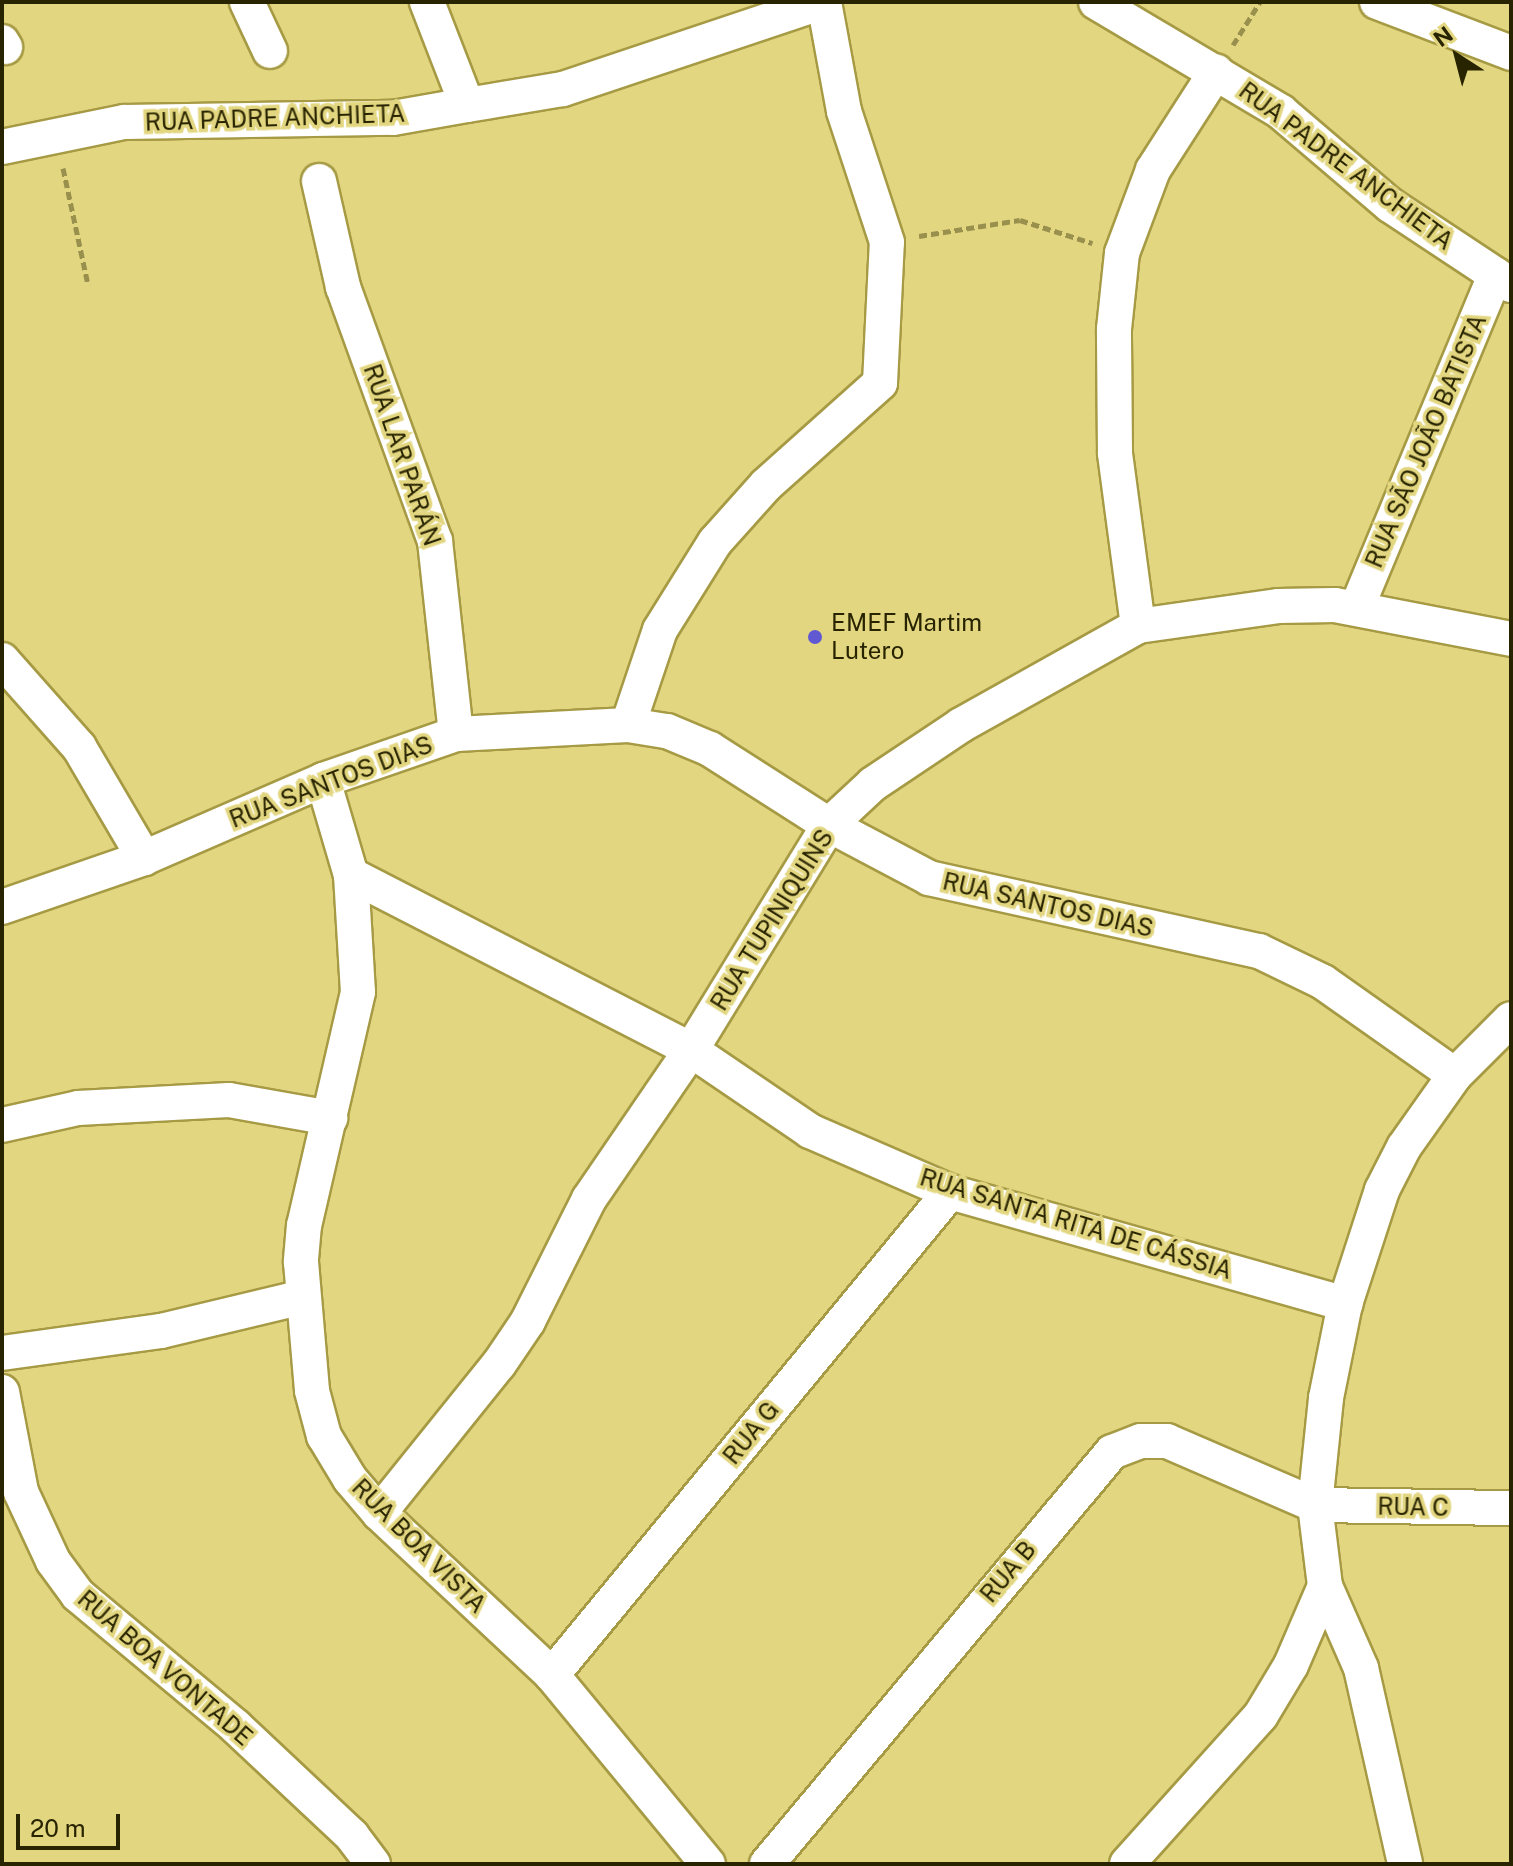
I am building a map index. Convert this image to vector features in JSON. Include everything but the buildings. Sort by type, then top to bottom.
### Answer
[{"type":"street","points":[[247,2],[270,51]]},
{"type":"street","points":[[427,2],[467,105]]},
{"type":"street","points":[[628,725],[660,630],[715,542],[766,485],[880,383],[887,242],[844,111],[823,2]]},
{"type":"street","name":"RUA PADRE ANCHIETA","points":[[2,147],[55,133],[124,122],[393,118],[563,89],[823,2]]},
{"type":"street","name":"RUA PADRE ANCHIETA","points":[[1096,2],[1281,112],[1390,205],[1503,280]]},
{"type":"street","points":[[1377,2],[1511,53]]},
{"type":"street","points":[[1138,626],[1115,453],[1114,329],[1122,253],[1153,170],[1216,72]]},
{"type":"street","name":"RUA LAR PARÁN","points":[[319,181],[343,287],[435,541],[456,734]]},
{"type":"street","name":"RUA SÃO JOÃO BATISTA","points":[[1357,607],[1503,280]]},
{"type":"street","name":"RUA TUPINIQUINS","points":[[379,1513],[499,1364],[528,1321],[589,1199],[691,1050],[829,825],[873,784],[961,725],[1138,626],[1278,606],[1357,607],[1511,639]]},
{"type":"street","points":[[2,660],[79,747],[144,858]]},
{"type":"street","name":"RUA SANTOS DIAS","points":[[2,907],[144,858],[323,780],[456,734],[628,725],[667,731],[699,744],[829,825],[957,888],[1259,951],[1323,982],[1455,1075]]},
{"type":"street","name":"RUA BOA VISTA","points":[[323,780],[351,875],[356,1012],[304,1225],[303,1297],[312,1391],[324,1436],[350,1479],[379,1513],[552,1675],[708,1864]]},
{"type":"street","name":"RUA SANTA RITA DE CÁSSIA","points":[[351,875],[691,1050],[810,1131],[950,1192],[1345,1304]]},
{"type":"street","points":[[1405,1864],[1361,1668],[1325,1586],[1315,1505],[1326,1398],[1345,1304],[1382,1190],[1404,1147],[1455,1075],[1509,1025]]},
{"type":"street","points":[[2,1125],[78,1108],[229,1100],[330,1118]]},
{"type":"street","name":"RUA G","points":[[552,1675],[950,1192]]},
{"type":"street","points":[[2,1353],[161,1331],[303,1297]]},
{"type":"street","name":"RUA BOA VONTADE","points":[[2,1392],[21,1492],[53,1561],[78,1595],[235,1726],[352,1836],[373,1864]]},
{"type":"street","name":"RUA B","points":[[767,1864],[1112,1452],[1141,1441],[1167,1441],[1315,1505]]},
{"type":"street","name":"RUA C","points":[[1315,1505],[1511,1508]]},
{"type":"street","points":[[1127,1864],[1261,1715],[1291,1665],[1325,1586]]},
{"type":"path","points":[[1216,72],[1260,2]]},
{"type":"path","points":[[55,133],[88,285]]},
{"type":"path","points":[[887,242],[1020,220],[1122,253]]},
{"type":"place","name":"EMEF Martim Lutero","points":[[815,637]]}]
